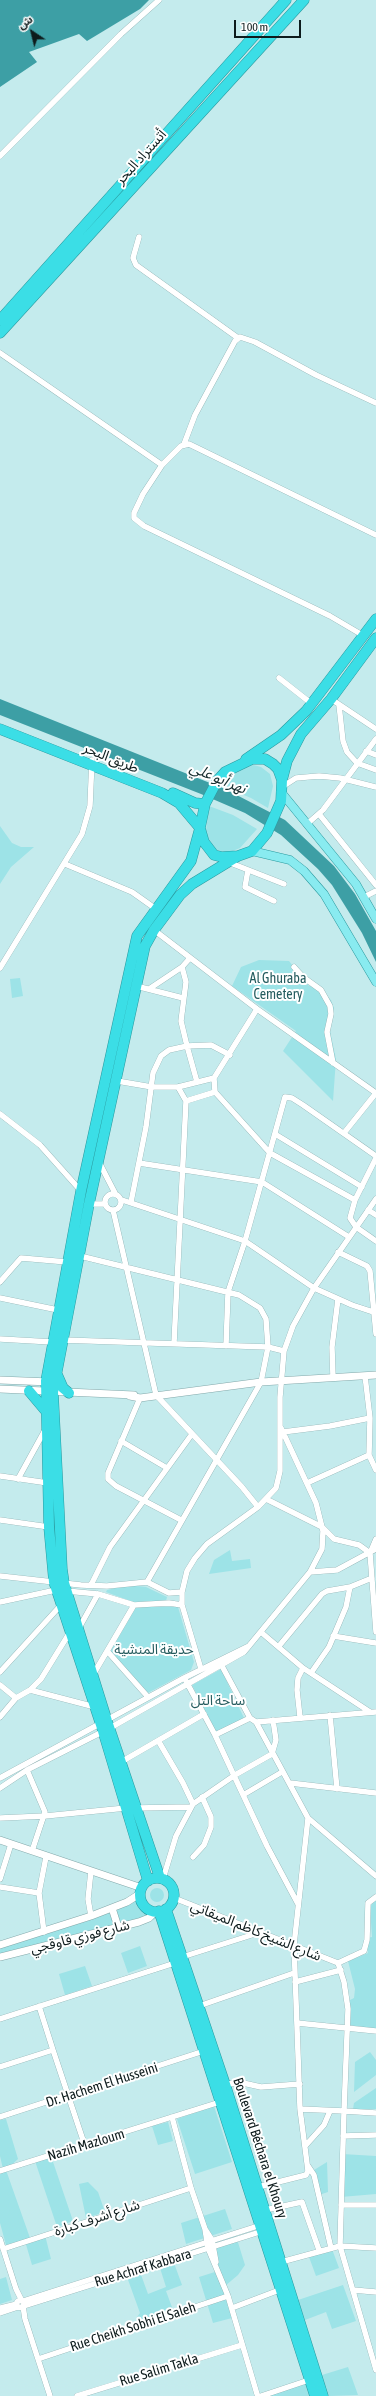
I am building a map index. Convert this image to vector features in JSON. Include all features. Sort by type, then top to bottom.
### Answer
[{"type":"highway","name":"أتستراد البحر","points":[[0,320],[286,0]]},
{"type":"highway","name":"أتستراد البحر","points":[[0,333],[304,0]]},
{"type":"highway","points":[[0,341],[21,316],[25,305]]},
{"type":"highway","points":[[376,619],[312,704],[281,735],[234,766],[217,780],[205,804],[191,861],[137,936],[133,982],[117,1081],[89,1204],[80,1256],[57,1341],[45,1410],[49,1527],[60,1587],[74,1630],[95,1707],[105,1726],[121,1762],[131,1808],[144,1887],[143,1903],[160,1910],[174,1898],[173,1888],[162,1878],[131,1808],[105,1726],[92,1676],[74,1630],[61,1605],[60,1587],[50,1387],[56,1371],[57,1341],[58,1310],[81,1191],[133,982],[145,946],[154,930],[180,894],[192,884],[238,856],[252,851],[267,833],[278,812],[287,761],[301,734],[335,702],[376,638]]},
{"type":"highway","name":"طريق البحر","points":[[0,723],[162,793],[179,803],[200,828]]},
{"type":"highway","name":"طريق البحر","points":[[0,730],[92,763],[195,803],[205,804]]},
{"type":"highway","points":[[234,766],[252,759],[265,759],[274,764],[282,786]]},
{"type":"highway","points":[[200,828],[207,848],[214,854],[222,858],[238,856]]},
{"type":"highway","points":[[56,1371],[63,1388],[69,1393]]},
{"type":"highway","points":[[29,1391],[39,1399],[45,1410]]},
{"type":"highway","points":[[144,1887],[162,1878]]},
{"type":"highway","name":"Boulevard Béchara el Khoury","points":[[160,1910],[179,1960],[199,2006],[258,2187],[281,2262],[295,2341],[315,2396]]},
{"type":"highway","name":"Boulevard Béchara el Khoury","points":[[179,1960],[204,2051],[220,2102],[262,2228],[323,2396]]},
{"type":"main road","points":[[282,786],[307,824],[364,897],[376,919]]},
{"type":"main road","points":[[252,851],[290,860],[304,871],[324,894],[376,982]]},
{"type":"street","points":[[0,156],[121,34],[159,0]]},
{"type":"street","points":[[139,237],[133,258],[136,265],[238,338],[249,339],[316,375],[376,403]]},
{"type":"street","points":[[238,338],[195,415],[184,444],[162,465],[135,510],[134,516],[138,522],[330,616],[364,636]]},
{"type":"street","points":[[0,353],[162,465]]},
{"type":"street","points":[[184,444],[198,447],[376,535]]},
{"type":"street","points":[[279,678],[312,704]]},
{"type":"street","points":[[335,702],[376,729]]},
{"type":"street","points":[[335,702],[345,749],[357,763],[376,770]]},
{"type":"street","points":[[307,824],[319,814],[357,763],[376,741]]},
{"type":"street","points":[[366,752],[376,755]]},
{"type":"street","points":[[0,968],[65,864],[85,824],[91,798],[92,763]]},
{"type":"street","points":[[282,786],[301,777],[335,777],[376,787]]},
{"type":"street","points":[[319,814],[376,885]]},
{"type":"street","points":[[228,862],[284,884]]},
{"type":"street","points":[[65,864],[132,892],[156,909]]},
{"type":"street","points":[[248,870],[245,887],[274,901]]},
{"type":"street","points":[[364,897],[376,891]]},
{"type":"street","points":[[154,930],[257,1009],[376,1093],[344,1133]]},
{"type":"street","points":[[149,989],[182,967],[190,958]]},
{"type":"street","points":[[182,967],[186,982],[181,1021],[197,1082]]},
{"type":"street","points":[[294,967],[303,977],[321,990],[330,1006],[331,1014],[327,1032],[333,1063]]},
{"type":"street","points":[[133,982],[149,989],[183,998]]},
{"type":"street","points":[[257,1009],[230,1055],[214,1078],[215,1092],[270,1153],[355,1200]]},
{"type":"street","points":[[131,1202],[139,1163],[153,1074],[161,1056],[169,1050],[187,1046],[210,1045],[230,1055]]},
{"type":"street","points":[[117,1081],[152,1087],[178,1087],[214,1078]]},
{"type":"street","points":[[174,1343],[186,1101],[178,1087]]},
{"type":"street","points":[[186,1101],[215,1092]]},
{"type":"street","points":[[226,1346],[228,1292],[245,1241],[284,1098],[287,1096],[344,1133],[376,1157],[355,1200],[350,1218],[356,1227],[376,1241]]},
{"type":"street","points":[[0,1114],[40,1145],[81,1191]]},
{"type":"street","points":[[274,1134],[362,1187]]},
{"type":"street","points":[[99,1158],[104,1176],[115,1193],[122,1200],[245,1241],[314,1288],[375,1313]]},
{"type":"street","points":[[139,1163],[262,1182],[349,1237]]},
{"type":"street","points":[[105,1204],[106,1197],[115,1193]]},
{"type":"street","points":[[201,1669],[182,1605],[182,1592],[187,1571],[195,1558],[207,1544],[228,1527],[258,1507],[276,1488],[280,1477],[282,1430],[281,1381],[284,1351],[293,1326],[314,1288],[376,1199]]},
{"type":"street","points":[[113,1210],[120,1207],[122,1200]]},
{"type":"street","points":[[89,1204],[105,1204],[113,1210],[156,1395],[217,1460],[258,1507]]},
{"type":"street","points":[[368,1210],[376,1215]]},
{"type":"street","points":[[338,1252],[369,1268],[375,1313],[376,1334]]},
{"type":"street","points":[[80,1256],[127,1269],[228,1292],[246,1298],[263,1311],[268,1331],[268,1347],[261,1382],[146,1582]]},
{"type":"street","points":[[0,1282],[20,1258],[67,1262]]},
{"type":"street","points":[[0,1298],[58,1310]]},
{"type":"street","points":[[333,1377],[332,1347],[338,1299]]},
{"type":"street","points":[[0,1339],[174,1343],[268,1347],[284,1351]]},
{"type":"street","points":[[130,1396],[140,1398],[261,1382],[365,1376],[376,1373]]},
{"type":"street","points":[[365,1376],[370,1418],[369,1455],[376,1470]]},
{"type":"street","points":[[0,1380],[50,1387],[69,1393],[130,1396],[156,1395]]},
{"type":"street","points":[[0,1389],[29,1391],[50,1387]]},
{"type":"street","points":[[140,1398],[108,1472],[108,1479],[116,1486],[142,1501],[181,1520]]},
{"type":"street","points":[[282,1430],[330,1426],[370,1418]]},
{"type":"street","points":[[18,1479],[46,1430]]},
{"type":"street","points":[[0,1778],[222,1666],[244,1652],[262,1633],[310,1572],[323,1544],[322,1526],[318,1510],[282,1430]]},
{"type":"street","points":[[91,1585],[110,1547],[192,1434]]},
{"type":"street","points":[[121,1441],[167,1468]]},
{"type":"street","points":[[307,1483],[369,1455]]},
{"type":"street","points":[[0,1476],[48,1483]]},
{"type":"street","points":[[266,1499],[322,1526],[334,1539],[359,1545],[370,1553]]},
{"type":"street","points":[[0,1520],[49,1527]]},
{"type":"street","points":[[376,1539],[370,1553],[373,1576],[376,1632]]},
{"type":"street","points":[[310,1572],[337,1570],[376,1549]]},
{"type":"street","points":[[0,1576],[98,1594],[134,1605],[169,1603],[182,1605]]},
{"type":"street","points":[[279,1646],[322,1594],[328,1590],[350,1587],[373,1576]]},
{"type":"street","points":[[0,1602],[60,1587],[91,1585],[107,1586],[146,1582],[169,1593],[182,1592]]},
{"type":"street","points":[[106,1596],[107,1586]]},
{"type":"street","points":[[311,1673],[324,1657],[346,1607],[350,1587]]},
{"type":"street","points":[[169,1593],[169,1603]]},
{"type":"street","points":[[0,1717],[16,1698],[30,1690],[41,1679],[98,1594]]},
{"type":"street","points":[[0,1672],[61,1605]]},
{"type":"street","points":[[92,1676],[108,1652],[134,1605]]},
{"type":"street","points":[[262,1633],[279,1646],[302,1668],[373,1712]]},
{"type":"street","points":[[333,1636],[376,1642]]},
{"type":"street","points":[[0,1788],[27,1770],[105,1726],[148,1697],[249,1646]]},
{"type":"street","points":[[108,1652],[148,1697]]},
{"type":"street","points":[[222,1666],[250,1718],[256,1722],[308,1818],[376,1876]]},
{"type":"street","points":[[300,1716],[297,1690],[298,1678],[302,1668]]},
{"type":"street","points":[[184,1678],[235,1775],[266,1846],[298,1904]]},
{"type":"street","points":[[0,1685],[16,1698]]},
{"type":"street","points":[[30,1690],[95,1707]]},
{"type":"street","points":[[256,1722],[300,1716],[373,1712]]},
{"type":"street","points":[[121,1762],[159,1742],[204,1714]]},
{"type":"street","points":[[330,1715],[338,1789]]},
{"type":"street","points":[[215,1735],[250,1718]]},
{"type":"street","points":[[162,1878],[176,1836],[192,1806],[202,1797],[235,1775],[272,1754],[276,1740],[273,1720]]},
{"type":"street","points":[[159,1742],[183,1783],[192,1806]]},
{"type":"street","points":[[27,1770],[44,1807],[44,1816],[32,1851]]},
{"type":"street","points":[[243,1795],[282,1772]]},
{"type":"street","points":[[290,1783],[376,1793]]},
{"type":"street","points":[[193,1856],[204,1845],[210,1827],[211,1817],[202,1797]]},
{"type":"street","points":[[0,1818],[44,1816],[131,1808],[192,1806]]},
{"type":"street","points":[[258,2187],[306,2175],[308,2166],[300,2109],[294,1945],[308,1818]]},
{"type":"street","points":[[0,1840],[46,1857],[144,1887]]},
{"type":"street","points":[[0,1880],[11,1844]]},
{"type":"street","points":[[44,1932],[39,1893],[46,1857]]},
{"type":"street","points":[[91,1916],[88,1899],[92,1872]]},
{"type":"street","name":"شارع فوزي قاوقجي","points":[[0,1945],[44,1932],[112,1908],[144,1887]]},
{"type":"street","points":[[0,1888],[39,1893]]},
{"type":"street","points":[[376,1897],[368,1903],[367,1940],[364,1951],[338,1963],[346,1994],[347,2028],[340,2246],[376,2370]]},
{"type":"street","name":"شارع الشيخ كاظم الميقاتي","points":[[174,1898],[258,1933],[294,1945],[338,1963]]},
{"type":"street","points":[[112,1908],[118,1927]]},
{"type":"street","name":"شارع فوزي قاوقجي","points":[[0,1957],[145,1920],[160,1910]]},
{"type":"street","points":[[62,1926],[69,1933],[65,1940]]},
{"type":"street","points":[[0,2019],[258,1933]]},
{"type":"street","points":[[295,1982],[341,1970]]},
{"type":"street","points":[[199,2006],[294,1973]]},
{"type":"street","points":[[39,2006],[85,2146]]},
{"type":"street","points":[[297,2023],[376,2031]]},
{"type":"street","points":[[0,2067],[53,2050]]},
{"type":"street","name":"Dr. Hachem El Husseini","points":[[0,2117],[204,2051]]},
{"type":"street","points":[[225,2084],[243,2083],[261,2087],[300,2084]]},
{"type":"street","name":"Nazih Mazloum","points":[[0,2171],[85,2146],[220,2102]]},
{"type":"street","points":[[300,2109],[376,2113]]},
{"type":"street","points":[[306,2145],[324,2125],[330,2111]]},
{"type":"street","points":[[172,2117],[191,2188],[232,2308],[258,2395],[309,2380]]},
{"type":"street","points":[[343,2136],[376,2135]]},
{"type":"street","points":[[308,2166],[314,2175],[331,2248]]},
{"type":"street","name":"شارع أشرف كبارة","points":[[3,2248],[191,2188]]},
{"type":"street","points":[[265,2210],[302,2202],[319,2250]]},
{"type":"street","points":[[341,2205],[376,2205]]},
{"type":"street","name":"Rue Achraf Kabbara","points":[[0,2308],[20,2304],[262,2228]]},
{"type":"street","points":[[0,2239],[50,2396]]},
{"type":"street","points":[[281,2262],[319,2250],[340,2246],[376,2248]]},
{"type":"street","points":[[232,2308],[285,2288]]},
{"type":"street","points":[[353,2290],[376,2292]]},
{"type":"street","name":"Rue Cheikh Sobhi El Saleh","points":[[38,2359],[228,2296]]},
{"type":"street","name":"Rue Achraf Kabbara","points":[[0,2313],[20,2304]]},
{"type":"street","name":"Rue Salim Takla","points":[[76,2396],[242,2345]]},
{"type":"green space","points":[[250,764],[261,767],[270,774],[273,786],[268,808],[251,798],[220,785],[239,768]]},
{"type":"green space","points":[[209,806],[233,815],[257,829],[240,848],[228,853],[217,850],[209,842],[206,830]]},
{"type":"green space","points":[[0,826],[12,843],[21,847],[34,847],[11,867],[0,884]]},
{"type":"green space","name":"Al Ghuraba Cemetery","points":[[259,960],[289,961],[309,986],[318,987],[331,1000],[334,1008],[329,1026],[336,1059],[333,1101],[283,1051],[296,1031],[232,986],[241,967]]},
{"type":"green space","points":[[20,978],[23,996],[12,998],[10,979]]},
{"type":"green space","points":[[230,1550],[232,1561],[250,1559],[251,1568],[209,1574],[214,1560]]},
{"type":"green space","points":[[129,1585],[146,1587],[167,1597],[166,1601],[133,1602],[106,1592],[107,1590]]},
{"type":"green space","name":"حديقة المنشية","points":[[136,1607],[178,1607],[194,1662],[191,1670],[146,1694],[110,1652]]},
{"type":"green space","name":"ساحة التل","points":[[221,1669],[244,1718],[216,1732],[192,1685]]},
{"type":"green space","points":[[154,1888],[160,1888],[164,1892],[164,1898],[160,1902],[154,1902],[150,1898],[150,1892]]},
{"type":"green space","points":[[139,1897],[145,1904],[164,1917],[0,1957],[0,1943],[88,1921]]},
{"type":"green space","points":[[376,1899],[376,2029],[349,2025],[348,2001],[354,1998],[355,1989],[348,1961],[368,1953],[366,1938],[372,1937],[370,1907]]},
{"type":"green space","points":[[140,1946],[147,1966],[128,1973],[121,1953]]},
{"type":"green space","points":[[85,1966],[92,1986],[65,1995],[59,1974]]},
{"type":"green space","points":[[370,2052],[376,2060],[376,2075],[354,2092],[355,2062]]},
{"type":"green space","points":[[376,2088],[376,2109],[353,2109],[354,2103]]},
{"type":"green space","points":[[214,2106],[232,2162],[195,2174],[177,2119]]},
{"type":"green space","points":[[6,2119],[18,2159],[6,2170],[30,2238],[45,2235],[51,2259],[32,2265],[25,2241],[6,2245],[0,2223],[0,2170],[3,2169],[0,2156],[0,2120]]},
{"type":"green space","points":[[168,2122],[173,2141],[158,2145],[152,2126]]},
{"type":"green space","points":[[342,2154],[376,2156],[376,2194],[341,2197]]},
{"type":"green space","points":[[51,2156],[73,2221],[57,2227],[35,2161]]},
{"type":"green space","points":[[327,2162],[328,2192],[319,2195],[314,2170]]},
{"type":"green space","points":[[88,2182],[98,2192],[105,2212],[86,2218],[79,2184]]},
{"type":"green space","points":[[225,2209],[232,2229],[186,2244],[181,2223]]},
{"type":"green space","points":[[236,2236],[245,2265],[238,2275],[225,2286],[232,2318],[213,2323],[199,2277],[218,2271],[210,2245]]},
{"type":"green space","points":[[332,2249],[339,2268],[316,2276],[309,2257]]},
{"type":"green space","points":[[174,2263],[182,2285],[166,2291],[173,2310],[138,2322],[137,2317],[140,2313],[127,2277],[140,2272],[148,2294],[166,2287],[160,2268]]},
{"type":"green space","points":[[6,2277],[12,2300],[0,2304],[0,2279]]},
{"type":"green space","points":[[343,2285],[356,2321],[332,2329],[326,2312],[305,2320],[298,2300]]},
{"type":"green space","points":[[348,2367],[358,2395],[329,2396],[322,2375]]},
{"type":"green space","points":[[306,2381],[310,2396],[265,2396]]},
{"type":"shaded area","points":[[0,0],[149,0],[140,9],[87,41],[79,34],[29,52],[37,62],[0,87]]},
{"type":"shaded area","points":[[0,699],[225,789],[285,820],[334,866],[355,894],[376,931],[376,962],[362,933],[332,885],[318,869],[281,835],[245,813],[201,794],[0,715]]},
{"type":"water label","name":"نهر أبو علي","points":[[218,778]]}]
